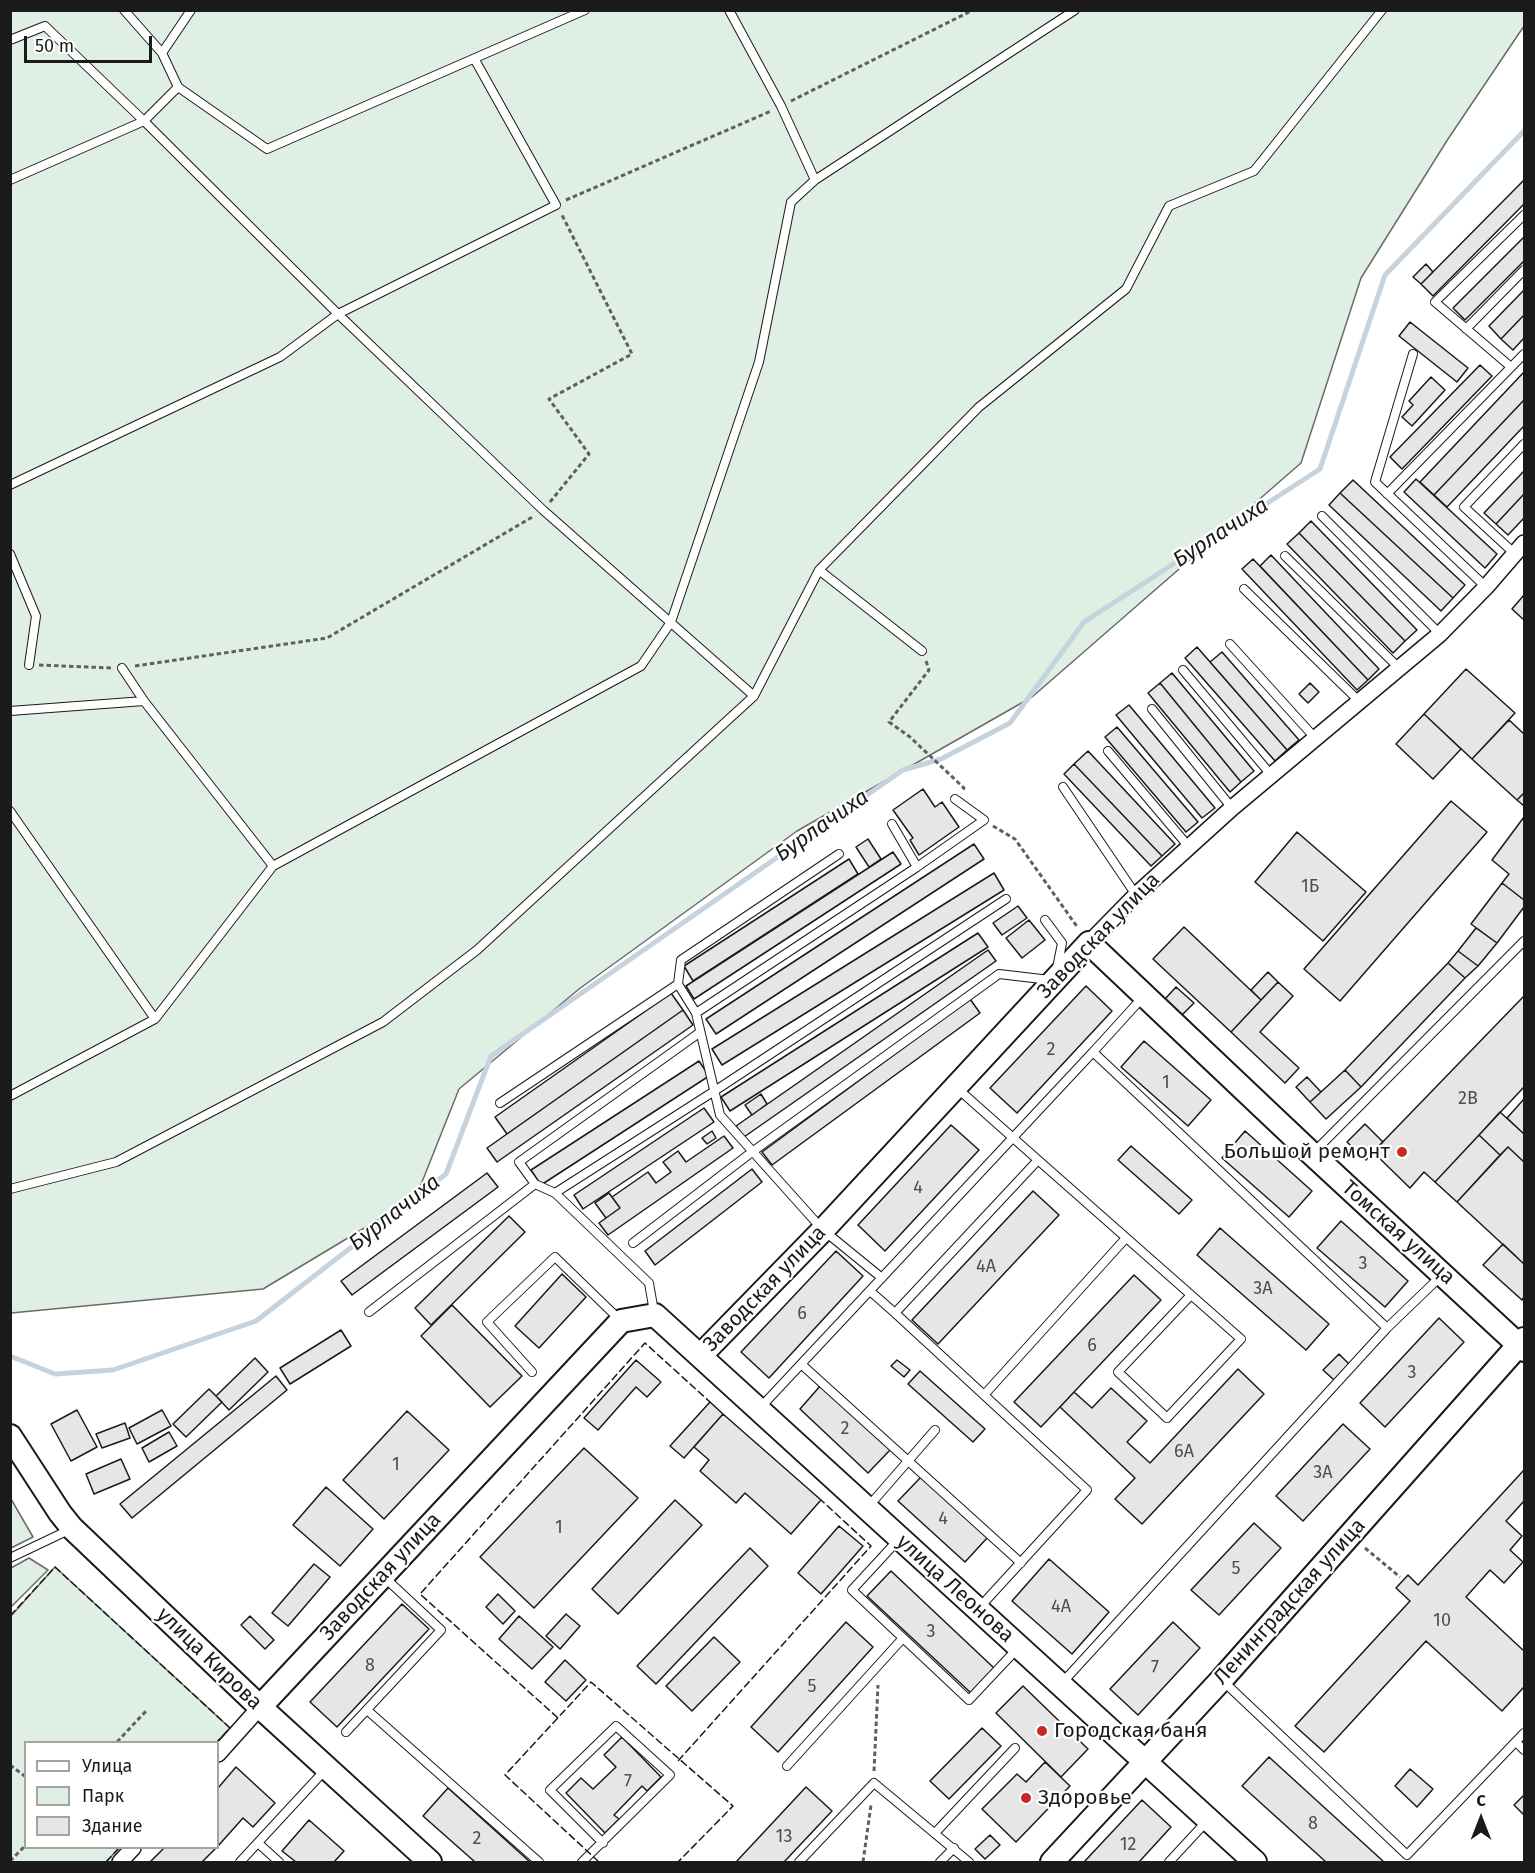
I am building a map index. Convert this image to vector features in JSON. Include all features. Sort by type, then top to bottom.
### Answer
[{"type":"street","name":"Заводская улица","points":[[700,1356],[823,1230],[1136,895],[1232,808],[1440,634],[1520,549]]},
{"type":"street","name":"Томская улица","points":[[1089,943],[1312,1154],[1523,1344]]},
{"type":"street","points":[[621,1321],[655,1315]]},
{"type":"street","name":"улица Леонова","points":[[655,1315],[1255,1863]]},
{"type":"street","name":"Заводская улица","points":[[219,1753],[621,1321]]},
{"type":"street","name":"Ленинградская улица","points":[[1052,1863],[1222,1679],[1523,1344]]},
{"type":"street","name":"улица Кирова","points":[[10,1437],[72,1528],[260,1707],[430,1863]]},
{"type":"street","points":[[120,1863],[132,1849]]},
{"type":"lane","points":[[124,10],[162,53],[178,87],[267,149],[476,60],[585,10]]},
{"type":"lane","points":[[162,53],[191,10]]},
{"type":"lane","points":[[729,10],[781,106],[815,180]]},
{"type":"lane","points":[[10,1096],[155,1019],[273,866],[641,666],[670,622],[759,362],[791,202],[815,180],[1075,10]]},
{"type":"lane","points":[[10,1189],[116,1162],[383,1022],[477,950],[754,696],[819,570],[979,407],[1126,289],[1169,206],[1254,171],[1382,10]]},
{"type":"lane","points":[[10,40],[45,26],[338,314],[543,510],[754,696]]},
{"type":"lane","points":[[10,485],[280,357],[338,314],[556,205],[476,60]]},
{"type":"lane","points":[[10,180],[144,121],[178,87]]},
{"type":"lane","points":[[1511,367],[1435,302],[1524,215]]},
{"type":"lane","points":[[1466,329],[1524,270]]},
{"type":"lane","points":[[1413,354],[1375,482],[1486,587]]},
{"type":"lane","points":[[1387,494],[1524,354]]},
{"type":"lane","points":[[1520,549],[1464,507],[1524,444]]},
{"type":"lane","points":[[1322,516],[1440,634]]},
{"type":"lane","points":[[10,554],[36,616],[29,665]]},
{"type":"lane","points":[[1285,556],[1400,669]]},
{"type":"lane","points":[[819,570],[922,651]]},
{"type":"lane","points":[[1244,589],[1360,702]]},
{"type":"lane","points":[[1230,644],[1316,739]]},
{"type":"lane","points":[[122,668],[144,701],[273,866]]},
{"type":"lane","points":[[1183,670],[1272,776]]},
{"type":"lane","points":[[10,711],[144,701]]},
{"type":"lane","points":[[1152,709],[1232,808]]},
{"type":"lane","points":[[1108,751],[1190,847]]},
{"type":"lane","points":[[1063,787],[1136,895]]},
{"type":"lane","points":[[696,1013],[984,820],[955,799]]},
{"type":"lane","points":[[10,811],[155,1019]]},
{"type":"lane","points":[[892,824],[917,867]]},
{"type":"lane","points":[[839,854],[681,960],[678,984],[696,1013],[699,1033],[716,1090],[720,1115],[823,1230],[882,1278]]},
{"type":"lane","points":[[555,1193],[1006,899]]},
{"type":"lane","points":[[633,1243],[752,1152],[999,974],[1055,981],[1062,944],[1044,920]]},
{"type":"lane","points":[[1312,1154],[1524,941]]},
{"type":"lane","points":[[500,1103],[678,984]]},
{"type":"lane","points":[[759,1410],[1145,995]]},
{"type":"lane","points":[[655,1315],[649,1283],[555,1193],[535,1184],[519,1162],[699,1033]]},
{"type":"lane","points":[[1093,1052],[1387,1329]]},
{"type":"lane","points":[[956,1087],[1126,1238],[1191,1294],[1242,1339],[1167,1418],[1118,1372],[1191,1294]]},
{"type":"lane","points":[[895,1312],[1038,1160]]},
{"type":"lane","points":[[369,1312],[535,1184]]},
{"type":"lane","points":[[984,1395],[1126,1238]]},
{"type":"lane","points":[[532,1372],[487,1322],[555,1257],[621,1321]]},
{"type":"lane","points":[[1060,1685],[1387,1329],[1443,1273]]},
{"type":"lane","points":[[870,1291],[1087,1490],[978,1609]]},
{"type":"lane","points":[[801,1364],[1021,1563]]},
{"type":"lane","points":[[867,1508],[935,1430]]},
{"type":"lane","points":[[10,1558],[72,1528]]},
{"type":"lane","points":[[900,1538],[852,1590],[969,1700],[1019,1647]]},
{"type":"lane","points":[[346,1732],[441,1630],[382,1576]]},
{"type":"lane","points":[[787,1766],[903,1638]]},
{"type":"lane","points":[[1222,1679],[1228,1688],[1407,1855],[1524,1733]]},
{"type":"lane","points":[[367,1710],[539,1863]]},
{"type":"lane","points":[[582,1863],[603,1843],[670,1775],[616,1726],[550,1790],[603,1843]]},
{"type":"lane","points":[[1516,1742],[1524,1749]]},
{"type":"lane","points":[[935,1833],[1015,1748]]},
{"type":"lane","points":[[240,1863],[327,1769]]},
{"type":"lane","points":[[799,1863],[874,1783],[954,1848],[969,1863]]},
{"type":"lane","points":[[1168,1863],[1208,1819]]},
{"type":"lane","points":[[258,1843],[279,1863]]},
{"type":"lane","points":[[940,1863],[954,1848]]},
{"type":"path","points":[[29,665],[122,668],[327,638],[543,510],[589,454],[549,399],[632,354],[556,205],[781,106],[973,10]]},
{"type":"path","points":[[922,651],[929,670],[889,722],[910,736],[964,788]]},
{"type":"path","points":[[984,820],[1015,839],[1089,943]]},
{"type":"path","points":[[1361,1545],[1400,1577]]},
{"type":"path","points":[[863,1863],[874,1783],[879,1665]]},
{"type":"path","points":[[119,1741],[147,1710]]},
{"type":"path","points":[[10,1765],[24,1776]]},
{"type":"path","points":[[10,1862],[24,1847]]},
{"type":"green space","points":[[11,11],[1524,11],[1524,26],[1448,139],[1361,278],[1301,463],[1032,697],[797,831],[579,989],[459,1089],[416,1197],[263,1289],[11,1313]]},
{"type":"green space","points":[[11,1499],[33,1537],[10,1548]]},
{"type":"green space","points":[[29,1558],[48,1570],[11,1607],[11,1568]]},
{"type":"green space","points":[[55,1567],[230,1728],[218,1741],[24,1741],[24,1849],[118,1849],[106,1862],[11,1862],[11,1616]]},
{"type":"building","points":[[1524,180],[1524,204],[1433,296],[1421,284]]},
{"type":"building","points":[[1524,237],[1524,261],[1465,320],[1453,308]]},
{"type":"building","points":[[1426,264],[1433,272],[1421,284],[1413,277]]},
{"type":"building","points":[[1524,290],[1524,315],[1501,339],[1489,326]]},
{"type":"building","points":[[1524,315],[1524,338],[1513,350],[1501,339]]},
{"type":"building","points":[[1410,322],[1468,368],[1457,382],[1399,336]]},
{"type":"building","points":[[1480,365],[1492,376],[1402,469],[1390,457]]},
{"type":"building","points":[[1524,372],[1524,400],[1434,495],[1420,482]]},
{"type":"building","points":[[1431,377],[1445,390],[1412,426],[1402,417],[1413,405],[1409,401]]},
{"type":"building","points":[[1524,400],[1524,426],[1447,507],[1434,495]]},
{"type":"building","points":[[1524,471],[1524,494],[1496,524],[1484,513]]},
{"type":"building","points":[[1416,479],[1497,554],[1485,568],[1404,492]]},
{"type":"building","points":[[1353,480],[1465,585],[1453,598],[1340,493]]},
{"type":"building","points":[[1340,493],[1453,598],[1441,611],[1329,505]]},
{"type":"building","points":[[1524,494],[1524,518],[1508,535],[1496,524]]},
{"type":"building","points":[[1311,521],[1417,630],[1405,641],[1299,533]]},
{"type":"building","points":[[1299,533],[1405,641],[1393,653],[1287,544]]},
{"type":"building","points":[[1271,555],[1379,669],[1368,680],[1260,566]]},
{"type":"building","points":[[1253,559],[1368,680],[1357,690],[1242,569]]},
{"type":"building","points":[[1524,595],[1524,620],[1512,609]]},
{"type":"building","points":[[1197,647],[1287,750],[1275,761],[1185,658]]},
{"type":"building","points":[[1222,652],[1299,740],[1287,750],[1210,662]]},
{"type":"building","points":[[1466,669],[1515,713],[1472,759],[1424,714]]},
{"type":"building","points":[[1172,673],[1254,771],[1241,782],[1160,683]]},
{"type":"building","points":[[1160,683],[1241,782],[1230,792],[1148,693]]},
{"type":"building","points":[[1310,683],[1319,692],[1308,703],[1299,694]]},
{"type":"building","points":[[1129,705],[1215,808],[1202,818],[1116,715]]},
{"type":"building","points":[[1424,714],[1461,749],[1433,779],[1396,744]]},
{"type":"building","points":[[1509,720],[1524,734],[1524,793],[1517,800],[1472,759]]},
{"type":"building","points":[[1117,727],[1198,822],[1186,832],[1105,737]]},
{"type":"building","points":[[1088,751],[1175,844],[1162,856],[1074,764]]},
{"type":"building","points":[[1074,764],[1162,856],[1151,866],[1064,774]]},
{"type":"building","points":[[923,789],[935,807],[942,802],[959,827],[919,855],[910,840],[913,838],[893,810]]},
{"type":"building","points":[[1524,793],[1524,806],[1517,800]]},
{"type":"building","points":[[1451,801],[1487,832],[1340,1001],[1304,969]]},
{"type":"building","points":[[1524,817],[1524,900],[1502,883],[1509,874],[1492,860]]},
{"type":"building","points":[[1297,832],[1366,892],[1323,941],[1255,882]]},
{"type":"building","points":[[868,839],[881,859],[869,867],[856,847]]},
{"type":"building","points":[[974,844],[984,859],[716,1034],[706,1019]]},
{"type":"building","points":[[893,852],[901,864],[694,999],[686,986]]},
{"type":"building","points":[[849,859],[858,874],[693,981],[684,966]]},
{"type":"building","points":[[994,873],[1004,890],[722,1065],[712,1049]]},
{"type":"building","points":[[1502,883],[1524,900],[1524,907],[1497,943],[1471,924]]},
{"type":"building","points":[[1018,906],[1027,918],[1002,935],[993,923]]},
{"type":"building","points":[[1029,920],[1045,940],[1022,958],[1006,938]]},
{"type":"building","points":[[1184,927],[1261,1000],[1231,1032],[1153,959]]},
{"type":"building","points":[[1476,928],[1497,943],[1478,966],[1458,951]]},
{"type":"building","points":[[978,933],[988,947],[730,1111],[721,1097]]},
{"type":"building","points":[[988,950],[996,961],[744,1137],[736,1126]]},
{"type":"building","points":[[1458,951],[1478,966],[1465,978],[1448,963]]},
{"type":"building","points":[[1448,963],[1465,978],[1361,1087],[1345,1070]]},
{"type":"building","points":[[1268,972],[1278,982],[1261,1000],[1251,990]]},
{"type":"building","points":[[1278,982],[1293,996],[1260,1032],[1299,1068],[1285,1083],[1231,1032]]},
{"type":"building","points":[[1086,986],[1112,1011],[1017,1113],[990,1088]]},
{"type":"building","points":[[1176,987],[1194,1003],[1182,1015],[1165,999]]},
{"type":"building","points":[[671,993],[683,1010],[507,1134],[495,1117]]},
{"type":"building","points":[[1524,996],[1524,1087],[1435,1182],[1424,1172],[1410,1188],[1373,1152]]},
{"type":"building","points":[[970,999],[980,1013],[772,1165],[762,1152]]},
{"type":"building","points":[[683,1010],[693,1025],[497,1162],[487,1148]]},
{"type":"building","points":[[1144,1041],[1211,1100],[1188,1126],[1121,1067]]},
{"type":"building","points":[[699,1061],[709,1076],[541,1185],[531,1170]]},
{"type":"building","points":[[1345,1070],[1361,1087],[1326,1119],[1310,1102]]},
{"type":"building","points":[[1307,1077],[1321,1092],[1310,1102],[1296,1087]]},
{"type":"building","points":[[761,1094],[767,1104],[752,1115],[745,1105]]},
{"type":"building","points":[[1524,1099],[1524,1134],[1507,1118]]},
{"type":"building","points":[[704,1108],[714,1122],[583,1209],[574,1195]]},
{"type":"building","points":[[1500,1112],[1524,1134],[1524,1162],[1508,1147],[1500,1155],[1479,1135]]},
{"type":"building","points":[[1365,1124],[1383,1142],[1366,1160],[1347,1142]]},
{"type":"building","points":[[951,1125],[979,1150],[885,1251],[858,1225]]},
{"type":"building","points":[[712,1131],[716,1138],[707,1144],[702,1138]]},
{"type":"building","points":[[1245,1131],[1312,1191],[1289,1217],[1222,1158]]},
{"type":"building","points":[[1479,1135],[1500,1155],[1457,1202],[1435,1182]]},
{"type":"building","points":[[724,1136],[733,1148],[608,1235],[599,1223],[620,1208],[612,1197],[648,1172],[656,1183],[671,1172],[663,1162],[678,1151],[686,1162]]},
{"type":"building","points":[[1131,1146],[1192,1200],[1179,1214],[1118,1160]]},
{"type":"building","points":[[1508,1147],[1524,1162],[1524,1264],[1457,1202]]},
{"type":"building","points":[[752,1169],[762,1182],[655,1265],[645,1251]]},
{"type":"building","points":[[487,1173],[498,1187],[352,1295],[341,1281]]},
{"type":"building","points":[[1033,1191],[1059,1215],[938,1344],[912,1320]]},
{"type":"building","points":[[609,1193],[620,1208],[606,1218],[595,1203]]},
{"type":"building","points":[[509,1216],[525,1232],[431,1325],[415,1308]]},
{"type":"building","points":[[1341,1221],[1408,1281],[1385,1307],[1317,1248]]},
{"type":"building","points":[[1220,1228],[1329,1324],[1306,1350],[1197,1255]]},
{"type":"building","points":[[1503,1244],[1524,1264],[1524,1297],[1522,1300],[1483,1265]]},
{"type":"building","points":[[836,1251],[863,1276],[769,1378],[741,1352]]},
{"type":"building","points":[[562,1274],[586,1297],[539,1348],[515,1326]]},
{"type":"building","points":[[1134,1275],[1161,1300],[1041,1427],[1014,1402]]},
{"type":"building","points":[[452,1305],[522,1376],[490,1407],[421,1336]]},
{"type":"building","points":[[1439,1318],[1464,1342],[1385,1427],[1360,1403]]},
{"type":"building","points":[[341,1330],[351,1346],[290,1384],[280,1368]]},
{"type":"building","points":[[1339,1354],[1349,1364],[1334,1380],[1323,1370]]},
{"type":"building","points":[[255,1358],[268,1372],[229,1410],[216,1396]]},
{"type":"building","points":[[636,1360],[661,1382],[647,1397],[636,1387],[598,1430],[584,1418]]},
{"type":"building","points":[[897,1360],[910,1370],[904,1377],[891,1366]]},
{"type":"building","points":[[1238,1369],[1264,1394],[1142,1524],[1115,1499],[1135,1478],[1060,1407],[1074,1392],[1092,1408],[1111,1388],[1147,1421],[1127,1442],[1150,1463]]},
{"type":"building","points":[[920,1371],[985,1429],[973,1442],[908,1384]]},
{"type":"building","points":[[276,1376],[287,1390],[132,1518],[120,1504]]},
{"type":"building","points":[[821,1385],[890,1450],[868,1473],[800,1409]]},
{"type":"building","points":[[209,1389],[222,1402],[186,1437],[173,1424]]},
{"type":"building","points":[[710,1402],[723,1414],[684,1458],[670,1446]]},
{"type":"building","points":[[77,1410],[97,1447],[71,1461],[51,1424]]},
{"type":"building","points":[[162,1410],[171,1426],[137,1444],[129,1428]]},
{"type":"building","points":[[407,1411],[449,1450],[384,1519],[343,1480]]},
{"type":"building","points":[[723,1414],[821,1500],[791,1534],[745,1493],[736,1503],[700,1471],[709,1460],[694,1447]]},
{"type":"building","points":[[125,1423],[130,1438],[102,1448],[96,1434]]},
{"type":"building","points":[[1343,1424],[1370,1449],[1303,1521],[1276,1496]]},
{"type":"building","points":[[169,1432],[177,1446],[149,1462],[142,1448]]},
{"type":"building","points":[[584,1448],[638,1498],[534,1608],[480,1557]]},
{"type":"building","points":[[121,1459],[130,1479],[94,1494],[86,1474]]},
{"type":"building","points":[[1524,1470],[1524,1501],[1506,1521],[1522,1536],[1510,1550],[1523,1562],[1504,1583],[1490,1570],[1466,1597],[1524,1651],[1524,1687],[1502,1711],[1426,1641],[1324,1752],[1295,1726],[1410,1601],[1396,1588],[1408,1575],[1418,1585]]},
{"type":"building","points":[[921,1477],[988,1537],[965,1562],[898,1501]]},
{"type":"building","points":[[326,1487],[373,1529],[340,1566],[293,1525]]},
{"type":"building","points":[[675,1500],[702,1525],[618,1614],[592,1589]]},
{"type":"building","points":[[1254,1523],[1281,1548],[1219,1615],[1191,1590]]},
{"type":"building","points":[[839,1526],[863,1546],[821,1594],[798,1573]]},
{"type":"building","points":[[750,1548],[768,1566],[656,1684],[637,1666]]},
{"type":"building","points":[[1049,1559],[1109,1612],[1072,1654],[1012,1601]]},
{"type":"building","points":[[314,1564],[330,1577],[288,1626],[272,1613]]},
{"type":"building","points":[[891,1571],[994,1668],[971,1693],[867,1596]]},
{"type":"building","points":[[498,1594],[515,1611],[503,1624],[486,1607]]},
{"type":"building","points":[[402,1604],[429,1629],[337,1727],[310,1702]]},
{"type":"building","points":[[566,1614],[580,1626],[560,1649],[546,1636]]},
{"type":"building","points":[[250,1616],[274,1640],[265,1649],[241,1625]]},
{"type":"building","points":[[519,1616],[553,1647],[532,1669],[499,1639]]},
{"type":"building","points":[[846,1622],[873,1647],[778,1752],[751,1727]]},
{"type":"building","points":[[1173,1622],[1200,1648],[1138,1715],[1110,1689]]},
{"type":"building","points":[[714,1637],[740,1662],[692,1711],[666,1686]]},
{"type":"building","points":[[565,1660],[586,1680],[566,1701],[545,1682]]},
{"type":"building","name":"Городская баня","points":[[1023,1686],[1088,1749],[1061,1777],[996,1713]]},
{"type":"building","points":[[982,1728],[1001,1746],[949,1799],[930,1781]]},
{"type":"building","points":[[622,1737],[661,1777],[647,1791],[642,1786],[614,1815],[619,1819],[605,1833],[566,1793],[581,1778],[593,1789],[616,1767],[604,1755]]},
{"type":"building","points":[[1269,1757],[1384,1862],[1326,1862],[1242,1786]]},
{"type":"building","name":"Здоровье","points":[[1045,1762],[1070,1786],[1016,1842],[982,1809],[1017,1774],[1026,1782]]},
{"type":"building","points":[[236,1767],[275,1803],[253,1827],[243,1818],[219,1845],[219,1787]]},
{"type":"building","points":[[1410,1769],[1433,1789],[1417,1807],[1395,1786]]},
{"type":"building","points":[[806,1787],[832,1811],[784,1862],[736,1862]]},
{"type":"building","points":[[448,1788],[530,1862],[475,1862],[423,1816]]},
{"type":"building","points":[[1524,1795],[1524,1815],[1514,1805]]},
{"type":"building","points":[[1142,1800],[1171,1827],[1139,1862],[1084,1862]]},
{"type":"building","points":[[309,1820],[344,1851],[334,1862],[296,1862],[282,1851]]},
{"type":"building","points":[[990,1835],[1000,1845],[985,1859],[975,1849]]},
{"type":"building","points":[[163,1849],[215,1849],[202,1862],[150,1862]]},
{"type":"waterway","name":"Бурлачиха","points":[[10,1356],[55,1374],[113,1370],[256,1321],[446,1174],[491,1056],[903,770],[941,759],[1010,723],[1084,622],[1320,469],[1385,275],[1524,131]]},
{"type":"fence","points":[[558,1718],[420,1594],[645,1343],[710,1402]]},
{"type":"fence","points":[[678,1761],[871,1546],[821,1500]]},
{"type":"fence","points":[[10,1616],[55,1567],[230,1728],[218,1741]]},
{"type":"fence","points":[[599,1862],[505,1775],[591,1682],[733,1806],[678,1862]]},
{"type":"fence","points":[[106,1862],[118,1849]]},
{"type":"place","name":"Большой ремонт","points":[[1402,1152]]},
{"type":"place","name":"Городская баня","points":[[1042,1731]]},
{"type":"place","name":"Здоровье","points":[[1026,1798]]}]
